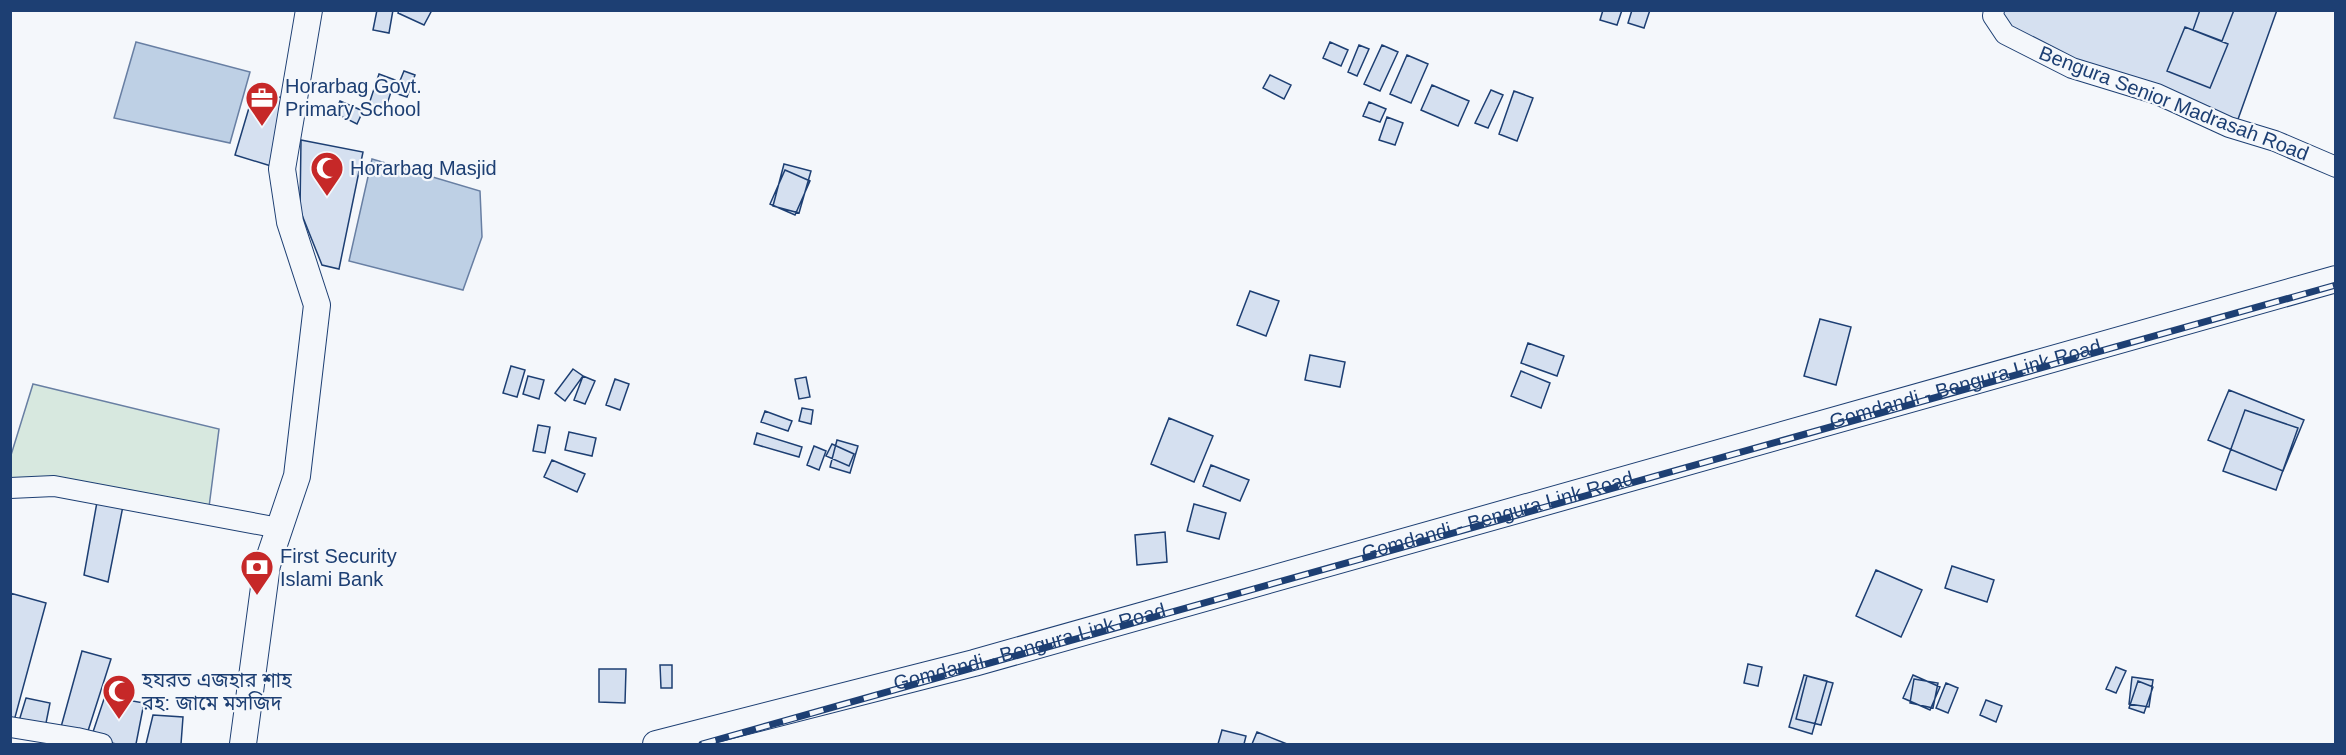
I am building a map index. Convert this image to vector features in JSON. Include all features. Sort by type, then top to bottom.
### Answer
[{"type":"main road","points":[[243,744],[267,565],[297,476],[317,306],[290,222],[282,169],[309,10]]},
{"type":"main road","name":"Gomdandi - Bengura Link Road","points":[[656,744],[986,660],[2336,279]]},
{"type":"street","name":"Bengura Senior Madrasah Road","points":[[1994,10],[1994,16],[2005,34],[2072,68],[2157,94],[2229,127],[2275,141],[2336,167]]},
{"type":"street","points":[[10,488],[54,486],[279,528]]},
{"type":"street","points":[[10,727],[102,744]]},
{"type":"shaded area","points":[[33,384],[219,429],[209,507],[11,478],[11,455]]},
{"type":"water","points":[[136,42],[250,72],[230,143],[114,118]]},
{"type":"water","points":[[372,159],[480,191],[482,237],[463,290],[349,261]]},
{"type":"building","points":[[377,10],[393,10],[389,33],[373,30]]},
{"type":"building","points":[[399,10],[432,10],[424,25],[398,13]]},
{"type":"building","points":[[1603,10],[1622,10],[1617,25],[1600,20]]},
{"type":"building","points":[[1632,10],[1650,10],[1644,28],[1628,23]]},
{"type":"building","points":[[2001,10],[2277,10],[2237,122],[2076,64],[2007,29]]},
{"type":"building","points":[[2200,10],[2234,10],[2222,41],[2193,30]]},
{"type":"building","points":[[2185,27],[2228,44],[2210,88],[2167,71]]},
{"type":"building","points":[[1330,42],[1348,50],[1341,66],[1323,58]]},
{"type":"building","points":[[1359,45],[1369,49],[1357,76],[1348,72]]},
{"type":"building","points":[[1382,45],[1398,52],[1380,91],[1364,84]]},
{"type":"building","points":[[1407,55],[1428,64],[1411,103],[1390,94]]},
{"type":"building","points":[[404,71],[415,75],[407,97],[395,93]]},
{"type":"building","points":[[379,74],[395,80],[385,110],[369,104]]},
{"type":"building","points":[[1270,75],[1291,85],[1284,99],[1263,88]]},
{"type":"building","points":[[1432,85],[1469,101],[1458,126],[1421,110]]},
{"type":"building","points":[[1491,90],[1503,95],[1488,128],[1475,123]]},
{"type":"building","name":"Horarbag Govt. Primary School","points":[[254,91],[287,99],[271,166],[235,155]]},
{"type":"building","points":[[1514,91],[1533,98],[1517,141],[1499,134]]},
{"type":"building","points":[[340,101],[363,111],[357,124],[335,113]]},
{"type":"building","points":[[1369,102],[1386,109],[1380,122],[1363,116]]},
{"type":"building","points":[[1387,117],[1403,123],[1395,145],[1379,140]]},
{"type":"building","name":"Horarbag Masjid","points":[[301,140],[363,152],[339,269],[322,265],[300,210]]},
{"type":"building","points":[[784,164],[811,171],[799,213],[773,206]]},
{"type":"building","points":[[785,170],[810,181],[795,215],[770,204]]},
{"type":"building","points":[[1250,291],[1279,301],[1266,336],[1237,325]]},
{"type":"building","points":[[1820,319],[1851,327],[1836,385],[1804,376]]},
{"type":"building","points":[[1528,343],[1564,356],[1557,376],[1521,363]]},
{"type":"building","points":[[1310,355],[1345,362],[1340,387],[1305,380]]},
{"type":"building","points":[[511,366],[525,370],[517,397],[503,393]]},
{"type":"building","points":[[573,369],[583,376],[565,401],[555,393]]},
{"type":"building","points":[[1521,371],[1550,383],[1541,408],[1511,396]]},
{"type":"building","points":[[528,376],[544,380],[539,399],[523,394]]},
{"type":"building","points":[[583,376],[595,381],[585,404],[574,400]]},
{"type":"building","points":[[806,377],[810,397],[799,399],[795,379]]},
{"type":"building","points":[[615,379],[629,384],[620,410],[606,405]]},
{"type":"building","points":[[2229,390],[2304,420],[2283,471],[2208,440]]},
{"type":"building","points":[[802,408],[813,410],[811,424],[799,421]]},
{"type":"building","points":[[2245,410],[2298,428],[2276,490],[2223,471]]},
{"type":"building","points":[[765,411],[792,421],[788,431],[761,422]]},
{"type":"building","points":[[1169,418],[1213,436],[1194,482],[1151,464]]},
{"type":"building","points":[[538,425],[550,427],[545,453],[533,451]]},
{"type":"building","points":[[569,432],[596,438],[592,456],[565,450]]},
{"type":"building","points":[[757,433],[802,447],[799,457],[754,444]]},
{"type":"building","points":[[837,440],[858,446],[850,473],[830,467]]},
{"type":"building","points":[[832,444],[854,454],[849,466],[826,456]]},
{"type":"building","points":[[814,446],[826,451],[819,470],[807,465]]},
{"type":"building","points":[[552,460],[585,474],[577,492],[544,477]]},
{"type":"building","points":[[1211,465],[1249,480],[1240,501],[1203,486]]},
{"type":"building","points":[[97,502],[123,506],[108,582],[84,575]]},
{"type":"building","points":[[1194,504],[1226,513],[1219,539],[1187,531]]},
{"type":"building","points":[[1165,532],[1167,562],[1137,565],[1135,535]]},
{"type":"building","points":[[1952,566],[1994,580],[1987,602],[1945,588]]},
{"type":"building","points":[[1876,570],[1922,590],[1901,637],[1856,616]]},
{"type":"building","points":[[10,593],[46,603],[14,721],[10,719]]},
{"type":"building","points":[[82,651],[111,659],[87,734],[61,727]]},
{"type":"building","points":[[1748,664],[1762,667],[1758,686],[1744,683]]},
{"type":"building","points":[[660,665],[672,665],[672,688],[661,688]]},
{"type":"building","points":[[2116,667],[2126,671],[2116,693],[2106,689]]},
{"type":"building","points":[[599,669],[626,669],[625,703],[599,702]]},
{"type":"building","points":[[1804,675],[1827,681],[1812,734],[1789,727]]},
{"type":"building","points":[[1913,675],[1940,687],[1930,710],[1903,698]]},
{"type":"building","points":[[1807,676],[1833,683],[1821,725],[1796,719]]},
{"type":"building","points":[[2132,677],[2153,680],[2149,707],[2129,704]]},
{"type":"building","points":[[1914,679],[1938,683],[1933,708],[1910,703]]},
{"type":"building","points":[[2138,681],[2153,687],[2144,713],[2129,708]]},
{"type":"building","points":[[1946,683],[1958,688],[1948,713],[1936,708]]},
{"type":"building","name":"হযরত এজহার শাহ রহ: জামে মসজিদ","points":[[105,696],[144,703],[136,744],[116,744],[91,738]]},
{"type":"building","points":[[26,698],[50,703],[45,728],[19,721]]},
{"type":"building","points":[[1986,700],[2002,706],[1996,722],[1980,715]]},
{"type":"building","points":[[153,715],[183,717],[181,744],[146,744]]},
{"type":"building","points":[[1222,730],[1246,736],[1244,744],[1218,744]]},
{"type":"building","points":[[1257,732],[1287,744],[1252,744]]},
{"type":"railway","points":[[702,744],[2336,285]]},
{"type":"place","name":"Horarbag Govt. Primary School","points":[[262,127]]},
{"type":"place","name":"Horarbag Masjid","points":[[327,197]]},
{"type":"place","name":"First Security Islami Bank","points":[[257,596]]},
{"type":"place","name":"হযরত এজহার শাহ রহ: জামে মসজিদ","points":[[119,720]]}]
